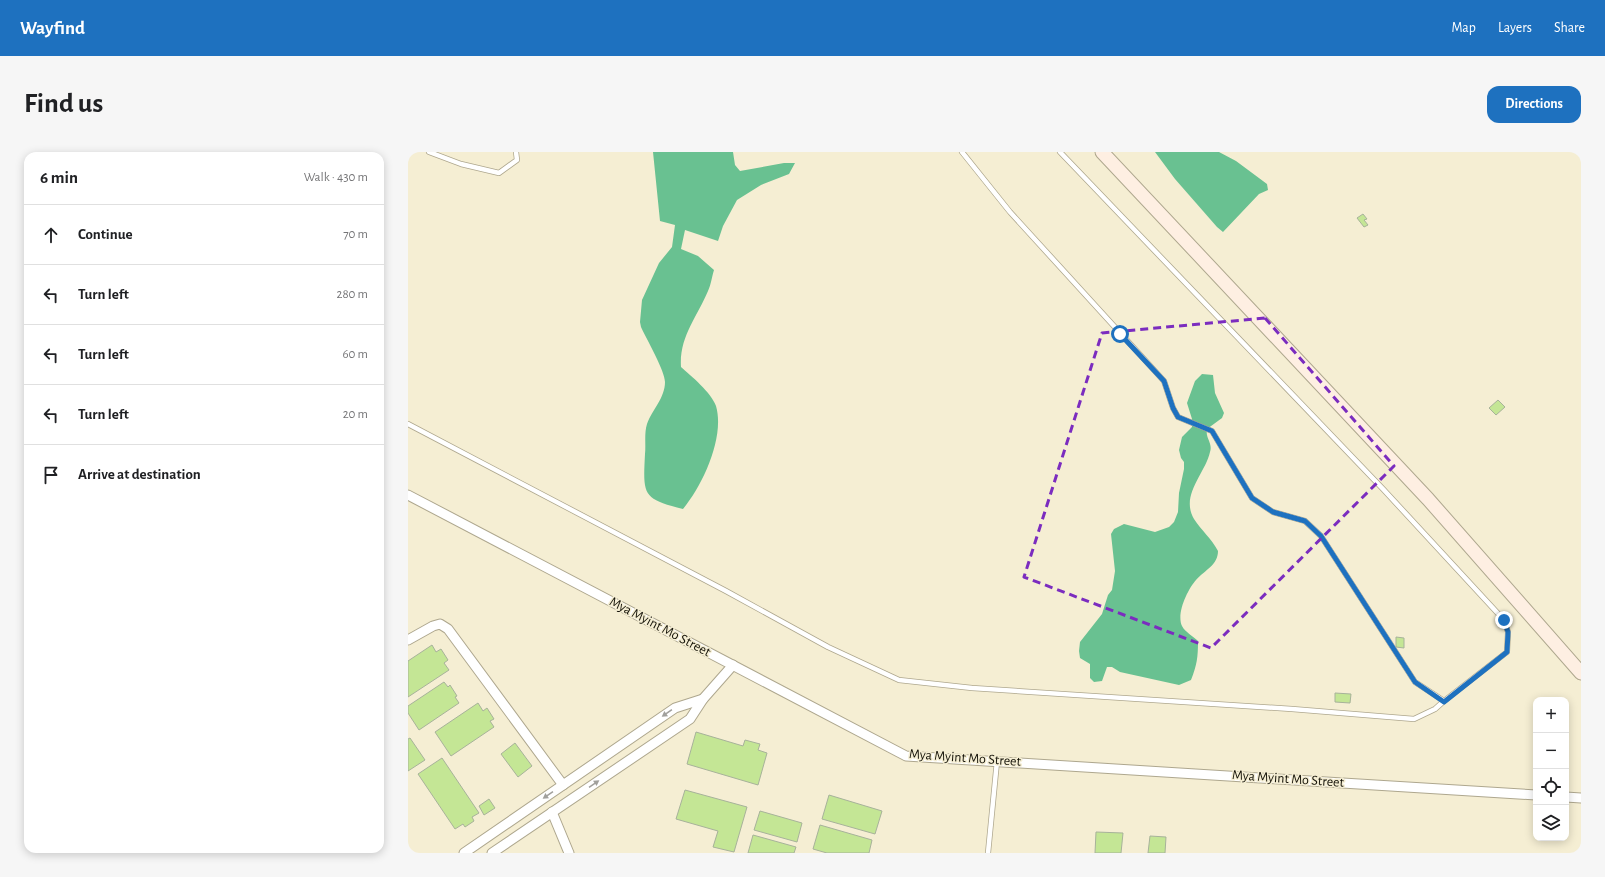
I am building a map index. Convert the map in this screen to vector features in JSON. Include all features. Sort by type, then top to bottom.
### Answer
[{"type":"main road","points":[[1102,152],[1428,499],[1581,673]]},
{"type":"street","name":"Mya Myint Mo Street","points":[[408,495],[906,756],[1533,795]]},
{"type":"street","points":[[408,640],[433,626],[440,624],[448,628],[563,785]]},
{"type":"street","points":[[492,853],[690,719],[703,699],[734,665]]},
{"type":"street","points":[[464,853],[675,708],[703,699]]},
{"type":"street","points":[[1569,797],[1581,798]]},
{"type":"street","points":[[552,812],[569,853]]},
{"type":"lane","points":[[429,152],[461,164],[499,173],[517,160],[516,152]]},
{"type":"lane","points":[[962,152],[1010,212],[1164,381],[1173,408],[1178,417],[1212,431],[1252,498],[1273,512],[1305,521],[1321,536],[1415,682],[1444,702]]},
{"type":"lane","points":[[408,424],[726,591],[828,647],[899,680],[972,688],[1292,709],[1414,719],[1435,709],[1507,652],[1508,632],[1504,620],[1383,489],[1060,152]]},
{"type":"lane","points":[[988,853],[997,761]]},
{"type":"highlighted area","points":[[1265,318],[1394,466],[1211,648],[1024,577],[1102,333]]},
{"type":"shaded area","points":[[653,152],[733,152],[735,165],[740,171],[784,163],[795,163],[789,174],[761,185],[737,200],[723,226],[718,241],[685,230],[681,249],[698,256],[714,270],[709,289],[686,337],[681,356],[681,367],[710,395],[716,406],[718,418],[715,446],[705,474],[691,499],[683,509],[659,502],[652,498],[645,487],[644,478],[646,428],[649,419],[663,393],[665,382],[659,363],[641,327],[642,300],[659,263],[672,247],[675,225],[660,221]]},
{"type":"shaded area","points":[[1155,152],[1219,152],[1236,161],[1267,184],[1268,190],[1259,194],[1223,232],[1175,179]]},
{"type":"shaded area","points":[[1202,374],[1213,375],[1215,393],[1224,413],[1222,418],[1207,429],[1211,449],[1195,485],[1190,502],[1190,510],[1194,519],[1213,542],[1218,551],[1216,560],[1196,580],[1186,595],[1182,608],[1182,626],[1198,641],[1197,661],[1193,675],[1191,680],[1179,685],[1120,672],[1112,667],[1107,667],[1102,681],[1094,682],[1090,678],[1090,664],[1080,658],[1080,642],[1102,614],[1108,595],[1112,590],[1115,571],[1111,534],[1114,529],[1124,524],[1155,532],[1169,527],[1174,522],[1178,512],[1179,493],[1184,469],[1184,462],[1181,458],[1179,450],[1182,437],[1192,427],[1192,419],[1187,403],[1195,381]]},
{"type":"building","points":[[1363,214],[1367,219],[1364,220],[1368,225],[1364,227],[1357,218]]},
{"type":"building","points":[[1498,400],[1505,407],[1496,415],[1489,408]]},
{"type":"building","points":[[1396,637],[1404,638],[1404,648],[1396,647]]},
{"type":"building","points":[[432,645],[436,652],[441,649],[448,660],[444,663],[449,670],[408,697],[408,661]]},
{"type":"building","points":[[444,682],[448,687],[450,685],[457,696],[455,697],[459,703],[419,730],[408,713],[408,706]]},
{"type":"building","points":[[1335,693],[1351,694],[1350,703],[1335,702]]},
{"type":"building","points":[[478,703],[483,711],[487,708],[494,719],[490,721],[494,727],[451,756],[435,732]]},
{"type":"building","points":[[696,732],[743,746],[745,740],[760,744],[758,750],[767,753],[758,785],[687,764]]},
{"type":"building","points":[[410,738],[425,760],[408,771],[408,739]]},
{"type":"building","points":[[515,743],[532,766],[518,777],[501,754]]},
{"type":"building","points":[[442,758],[479,813],[472,817],[474,821],[465,827],[463,824],[455,829],[418,774]]},
{"type":"building","points":[[685,790],[747,807],[734,852],[713,847],[718,831],[676,819]]},
{"type":"building","points":[[829,795],[882,811],[875,834],[822,819]]},
{"type":"building","points":[[489,799],[495,808],[484,815],[479,806]]},
{"type":"building","points":[[760,811],[802,823],[797,842],[754,830]]},
{"type":"building","points":[[820,825],[872,840],[869,853],[827,853],[813,849]]},
{"type":"building","points":[[1096,832],[1123,833],[1121,853],[1095,853]]},
{"type":"building","points":[[753,835],[796,847],[794,853],[748,853]]},
{"type":"building","points":[[1150,836],[1166,837],[1165,853],[1148,853]]},
{"type":"route","points":[[1120,334],[1164,381],[1173,408],[1178,417],[1212,431],[1252,498],[1273,512],[1305,521],[1321,536],[1415,682],[1444,702],[1507,652],[1508,632],[1504,620]]}]
